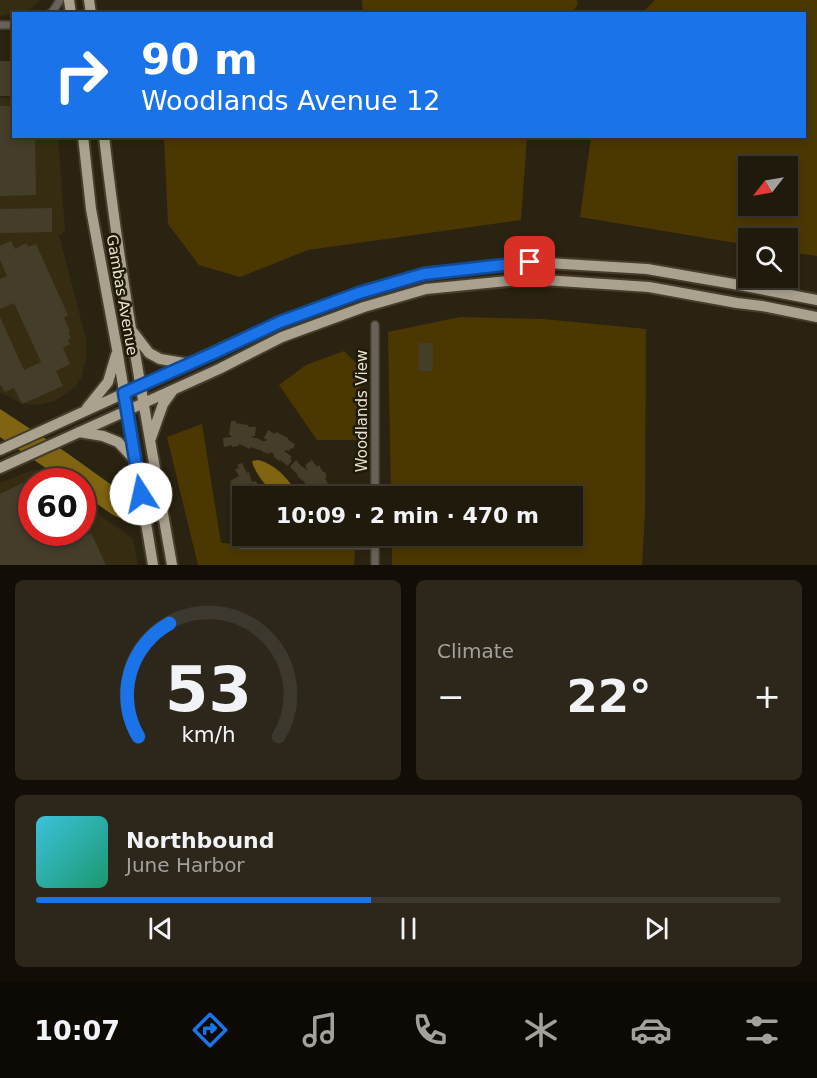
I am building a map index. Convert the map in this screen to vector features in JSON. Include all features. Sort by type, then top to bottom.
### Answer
[{"type":"main road","name":"Gambas Avenue","points":[[83,138],[91,209],[153,565]]},
{"type":"main road","name":"Gambas Avenue","points":[[104,138],[113,215],[131,330],[172,565]]},
{"type":"main road","points":[[0,450],[280,322],[359,293],[424,274],[530,262],[647,269],[738,284]]},
{"type":"main road","points":[[0,468],[282,338],[364,307],[426,288],[529,279],[649,287],[817,317]]},
{"type":"main road","points":[[750,288],[762,306]]},
{"type":"main road","points":[[759,288],[817,300]]},
{"type":"main road","points":[[131,330],[149,352],[160,359],[190,364]]},
{"type":"main road","points":[[84,411],[108,382],[117,351]]},
{"type":"main road","points":[[150,440],[163,404],[173,389]]},
{"type":"main road","points":[[79,432],[103,436],[118,442],[136,460]]},
{"type":"street","points":[[51,12],[60,0]]},
{"type":"street","name":"Woodlands View","points":[[375,325],[375,486]]},
{"type":"street","points":[[375,546],[375,565]]},
{"type":"shaded area","points":[[0,0],[40,0],[27,12],[12,12],[12,15],[0,16]]},
{"type":"shaded area","points":[[362,0],[577,0],[578,4],[572,12],[363,12]]},
{"type":"shaded area","points":[[655,0],[817,0],[817,256],[798,253],[798,228],[738,228],[738,243],[580,217],[591,138],[806,138],[806,12],[643,12]]},
{"type":"shaded area","points":[[12,97],[12,138],[58,138],[65,229],[59,235],[86,339],[86,359],[82,376],[75,387],[55,401],[43,404],[21,403],[0,392],[0,98]]},
{"type":"shaded area","points":[[164,138],[527,138],[521,220],[308,250],[240,277],[199,265],[168,224]]},
{"type":"shaded area","points":[[460,317],[543,319],[646,329],[645,513],[642,565],[392,565],[392,546],[583,546],[583,486],[391,486],[388,332]]},
{"type":"shaded area","points":[[344,351],[361,368],[358,440],[317,440],[279,385],[306,365]]},
{"type":"shaded area","points":[[0,409],[88,468],[46,468],[0,437]]},
{"type":"shaded area","points":[[202,424],[221,543],[232,544],[232,546],[355,550],[354,565],[198,565],[167,437]]},
{"type":"shaded area","points":[[252,461],[265,462],[277,470],[292,486],[267,486],[256,471]]},
{"type":"shaded area","points":[[96,474],[127,496],[131,523],[113,515],[96,503]]},
{"type":"shaded area","points":[[18,476],[18,546],[96,546],[96,512],[133,539],[138,565],[0,565],[0,483]]},
{"type":"building","points":[[0,61],[12,61],[12,96],[0,96]]},
{"type":"building","points":[[0,106],[12,106],[12,138],[35,138],[36,195],[0,196]]},
{"type":"building","points":[[52,208],[52,232],[0,233],[0,209]]},
{"type":"building","points":[[11,241],[15,249],[26,243],[28,247],[36,244],[68,315],[64,318],[71,338],[68,340],[70,344],[63,348],[70,364],[56,371],[63,386],[22,404],[14,388],[5,392],[0,386],[0,317],[24,370],[41,362],[14,303],[0,309],[0,279],[7,276],[0,260],[0,246]]},
{"type":"building","points":[[419,343],[433,343],[433,371],[419,371]]},
{"type":"building","points":[[231,421],[248,425],[248,427],[256,427],[255,436],[252,437],[262,441],[267,440],[264,438],[268,430],[288,438],[295,444],[293,449],[284,451],[292,457],[288,466],[270,452],[270,454],[250,447],[250,449],[239,444],[224,447],[223,438],[231,437],[229,435]]},
{"type":"building","points":[[296,460],[308,471],[305,465],[312,460],[325,472],[329,485],[306,486],[304,481],[290,467]]},
{"type":"building","points":[[242,463],[247,473],[249,472],[252,482],[255,481],[257,486],[232,486],[230,481],[239,476],[235,469],[239,468],[237,465]]},
{"type":"building","points":[[18,485],[18,546],[96,546],[96,544],[106,565],[0,565],[0,494]]},
{"type":"route","points":[[141,494],[124,393],[280,322],[359,293],[424,274],[530,262]]}]
